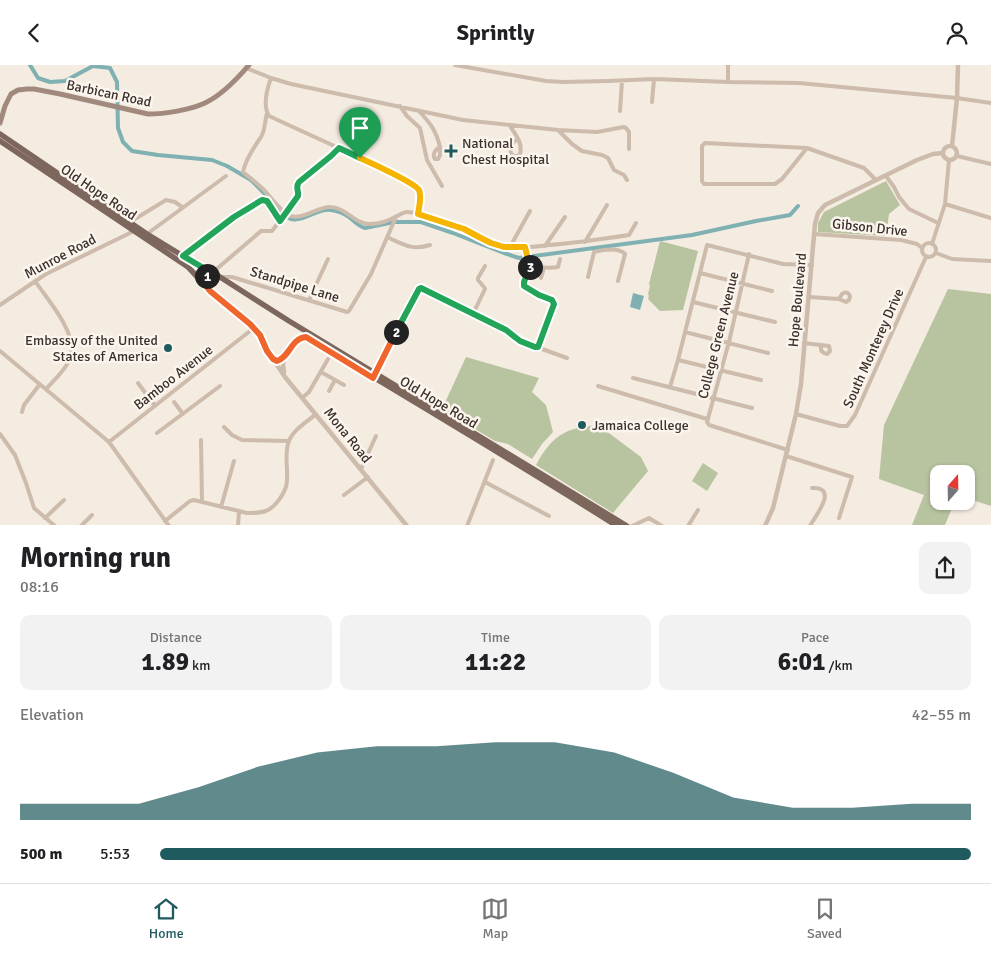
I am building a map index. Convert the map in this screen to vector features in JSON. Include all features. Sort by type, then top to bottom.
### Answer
[{"type":"main road","name":"Barbican Road","points":[[0,123],[7,100],[11,94],[18,90],[34,89],[148,114],[162,113],[206,103],[221,92],[247,67]]},
{"type":"main road","name":"Old Hope Road","points":[[0,134],[147,233],[220,277],[418,403],[613,523],[627,525]]},
{"type":"main road","name":"Old Hope Road","points":[[0,141],[188,267],[210,291],[260,335],[273,359]]},
{"type":"main road","points":[[206,286],[207,277],[212,273]]},
{"type":"main road","points":[[273,359],[281,360],[297,340],[298,333],[296,327],[289,321]]},
{"type":"main road","name":"Old Hope Road","points":[[297,340],[306,337],[374,375]]},
{"type":"street","points":[[455,65],[546,81],[654,79],[799,83],[991,103]]},
{"type":"street","points":[[494,72],[495,65]]},
{"type":"street","points":[[728,65],[728,82]]},
{"type":"street","points":[[952,146],[958,65]]},
{"type":"street","points":[[247,67],[271,78],[291,84],[463,120],[510,126],[597,132],[624,127],[629,132],[629,149]]},
{"type":"street","points":[[271,78],[266,97],[268,115],[262,135],[244,166],[243,172],[262,188],[285,214],[290,216],[296,217],[328,207],[337,207],[362,223],[371,224],[408,212],[464,229],[491,243],[504,247],[545,246],[608,239],[629,235],[636,223]]},
{"type":"street","points":[[652,103],[654,79]]},
{"type":"street","points":[[620,111],[622,81]]},
{"type":"street","points":[[400,106],[407,116],[420,128],[427,160],[442,186]]},
{"type":"street","points":[[419,111],[433,127],[440,147]]},
{"type":"street","points":[[268,115],[380,167],[417,187],[420,195],[418,214]]},
{"type":"street","points":[[510,126],[518,139]]},
{"type":"street","points":[[558,130],[582,151],[608,158],[614,170],[624,175],[627,180]]},
{"type":"street","points":[[806,149],[782,179],[775,184],[707,184],[702,181],[702,146],[704,143],[806,149],[864,168],[876,179]]},
{"type":"street","points":[[957,156],[957,150],[952,146],[946,147],[943,153],[944,157],[949,160],[957,156],[991,164]]},
{"type":"street","points":[[212,273],[261,231],[272,231],[298,196],[297,187],[299,182],[339,148]]},
{"type":"street","name":"Hope Boulevard","points":[[765,525],[773,508],[796,414],[801,383],[817,217],[825,205],[876,179],[917,160],[933,154],[943,153]]},
{"type":"street","points":[[932,244],[945,204],[949,160]]},
{"type":"street","points":[[886,175],[899,197],[909,209],[938,223]]},
{"type":"street","points":[[147,233],[226,176]]},
{"type":"street","points":[[130,221],[166,200],[182,207]]},
{"type":"street","points":[[183,256],[234,217],[262,200],[267,201],[281,221]]},
{"type":"street","points":[[945,204],[991,217]]},
{"type":"street","points":[[585,242],[607,205]]},
{"type":"street","points":[[510,247],[530,211]]},
{"type":"street","name":"Standpipe Lane","points":[[220,277],[232,277],[347,312],[371,274],[396,217]]},
{"type":"street","points":[[545,246],[564,217]]},
{"type":"street","name":"Munroe Road","points":[[0,305],[46,274],[134,231]]},
{"type":"street","name":"Gibson Drive","points":[[814,234],[901,240],[917,244],[922,248]]},
{"type":"street","points":[[387,237],[418,248],[430,245]]},
{"type":"street","points":[[608,239],[609,250]]},
{"type":"street","points":[[932,244],[925,244],[922,248],[923,255],[926,257],[933,256],[936,253]]},
{"type":"street","points":[[932,244],[935,246],[936,253]]},
{"type":"street","points":[[670,387],[707,245],[783,263],[812,265]]},
{"type":"street","points":[[525,247],[530,264],[544,269],[558,267],[560,259]]},
{"type":"street","points":[[588,277],[594,252],[620,250],[625,254],[618,281]]},
{"type":"street","points":[[936,253],[952,259],[991,261]]},
{"type":"street","name":"College Green Avenue","points":[[749,255],[715,399],[708,419],[709,425],[787,453]]},
{"type":"street","name":"South Monterey Drive","points":[[796,414],[840,426],[847,426],[852,421],[926,257]]},
{"type":"street","points":[[309,300],[328,259]]},
{"type":"street","points":[[530,264],[524,286],[554,302],[538,347]]},
{"type":"street","points":[[473,314],[485,289],[478,280],[485,266]]},
{"type":"street","points":[[541,278],[544,269]]},
{"type":"street","points":[[700,273],[772,291]]},
{"type":"street","points":[[35,281],[68,331],[72,352],[66,366],[46,389]]},
{"type":"street","points":[[374,375],[419,289],[423,288],[506,330],[520,341],[567,358]]},
{"type":"street","points":[[809,297],[839,299]]},
{"type":"street","points":[[692,302],[775,322]]},
{"type":"street","name":"Bamboo Avenue","points":[[109,442],[155,405],[171,398],[250,331]]},
{"type":"street","points":[[685,331],[768,353]]},
{"type":"street","points":[[804,343],[821,345]]},
{"type":"street","points":[[0,351],[109,442],[169,525]]},
{"type":"street","points":[[285,356],[282,364],[285,377]]},
{"type":"street","name":"Mona Road","points":[[273,359],[285,377],[407,525]]},
{"type":"street","points":[[302,398],[309,393],[328,359]]},
{"type":"street","points":[[678,360],[761,380]]},
{"type":"street","points":[[321,372],[344,385]]},
{"type":"street","points":[[633,378],[752,408]]},
{"type":"street","points":[[329,391],[336,380]]},
{"type":"street","points":[[138,383],[155,405]]},
{"type":"street","points":[[22,412],[24,405],[40,384]]},
{"type":"street","points":[[157,433],[220,386]]},
{"type":"street","name":"College Green Avenue","points":[[598,386],[708,419]]},
{"type":"street","points":[[171,398],[183,414]]},
{"type":"street","points":[[165,521],[190,501],[247,513],[268,510],[277,502],[288,481],[286,451],[288,441],[298,429],[316,414]]},
{"type":"street","points":[[224,427],[232,435],[242,440],[288,441]]},
{"type":"street","points":[[0,434],[15,455],[34,509],[55,525]]},
{"type":"street","points":[[361,469],[376,436]]},
{"type":"street","points":[[201,440],[202,502]]},
{"type":"street","points":[[787,453],[852,477],[839,518]]},
{"type":"street","points":[[467,525],[494,460]]},
{"type":"street","points":[[221,507],[234,461]]},
{"type":"street","points":[[344,495],[368,477]]},
{"type":"street","points":[[485,482],[549,516]]},
{"type":"street","points":[[810,525],[824,504],[825,498],[825,494],[822,491],[812,488]]},
{"type":"street","points":[[46,518],[64,500]]},
{"type":"street","points":[[688,525],[698,510]]},
{"type":"street","points":[[238,511],[238,525]]},
{"type":"street","points":[[81,525],[92,515]]},
{"type":"street","points":[[632,525],[649,518],[662,525]]},
{"type":"green space","points":[[886,181],[900,205],[889,214],[886,236],[818,232],[818,223],[824,212]]},
{"type":"green space","points":[[660,241],[698,251],[683,310],[660,311],[648,299],[649,284]]},
{"type":"green space","points":[[948,289],[991,294],[991,506],[975,501],[975,465],[930,465],[930,510],[951,510],[945,525],[912,525],[924,495],[879,479],[884,425]]},
{"type":"green space","points":[[466,357],[539,378],[532,392],[546,405],[553,432],[532,459],[508,444],[495,441],[442,409]]},
{"type":"green space","points":[[598,425],[641,457],[648,471],[613,513],[536,465],[548,447],[560,435],[576,428]]},
{"type":"green space","points":[[703,463],[718,473],[707,491],[692,481]]},
{"type":"water","points":[[633,293],[644,296],[640,310],[630,307]]},
{"type":"waterway","points":[[30,65],[38,78],[50,82],[65,81],[93,66],[110,68],[117,82],[118,128],[123,142],[132,151],[212,160],[227,166],[251,180],[272,201]]},
{"type":"waterway","points":[[278,208],[291,219],[304,218],[324,210],[336,211],[345,214],[358,225],[365,228],[394,222],[421,222],[519,258],[692,235],[790,215],[798,206]]},
{"type":"place","name":"National Chest Hospital","points":[[451,151]]},
{"type":"place","name":"Embassy of the United States of America","points":[[168,348]]},
{"type":"place","name":"Jamaica College","points":[[582,425]]},
{"type":"route","points":[[339,148],[360,158],[417,187],[420,195],[418,214],[464,229],[491,243],[504,247],[525,247],[530,266],[524,286],[554,302],[538,347],[520,341],[506,330],[421,288],[373,378],[306,337],[297,340],[284,358],[277,361],[267,351],[260,335],[250,324],[206,286],[207,277],[212,273],[183,256],[234,217],[262,200],[267,201],[280,221],[298,196],[297,187],[299,182],[339,148]]}]
